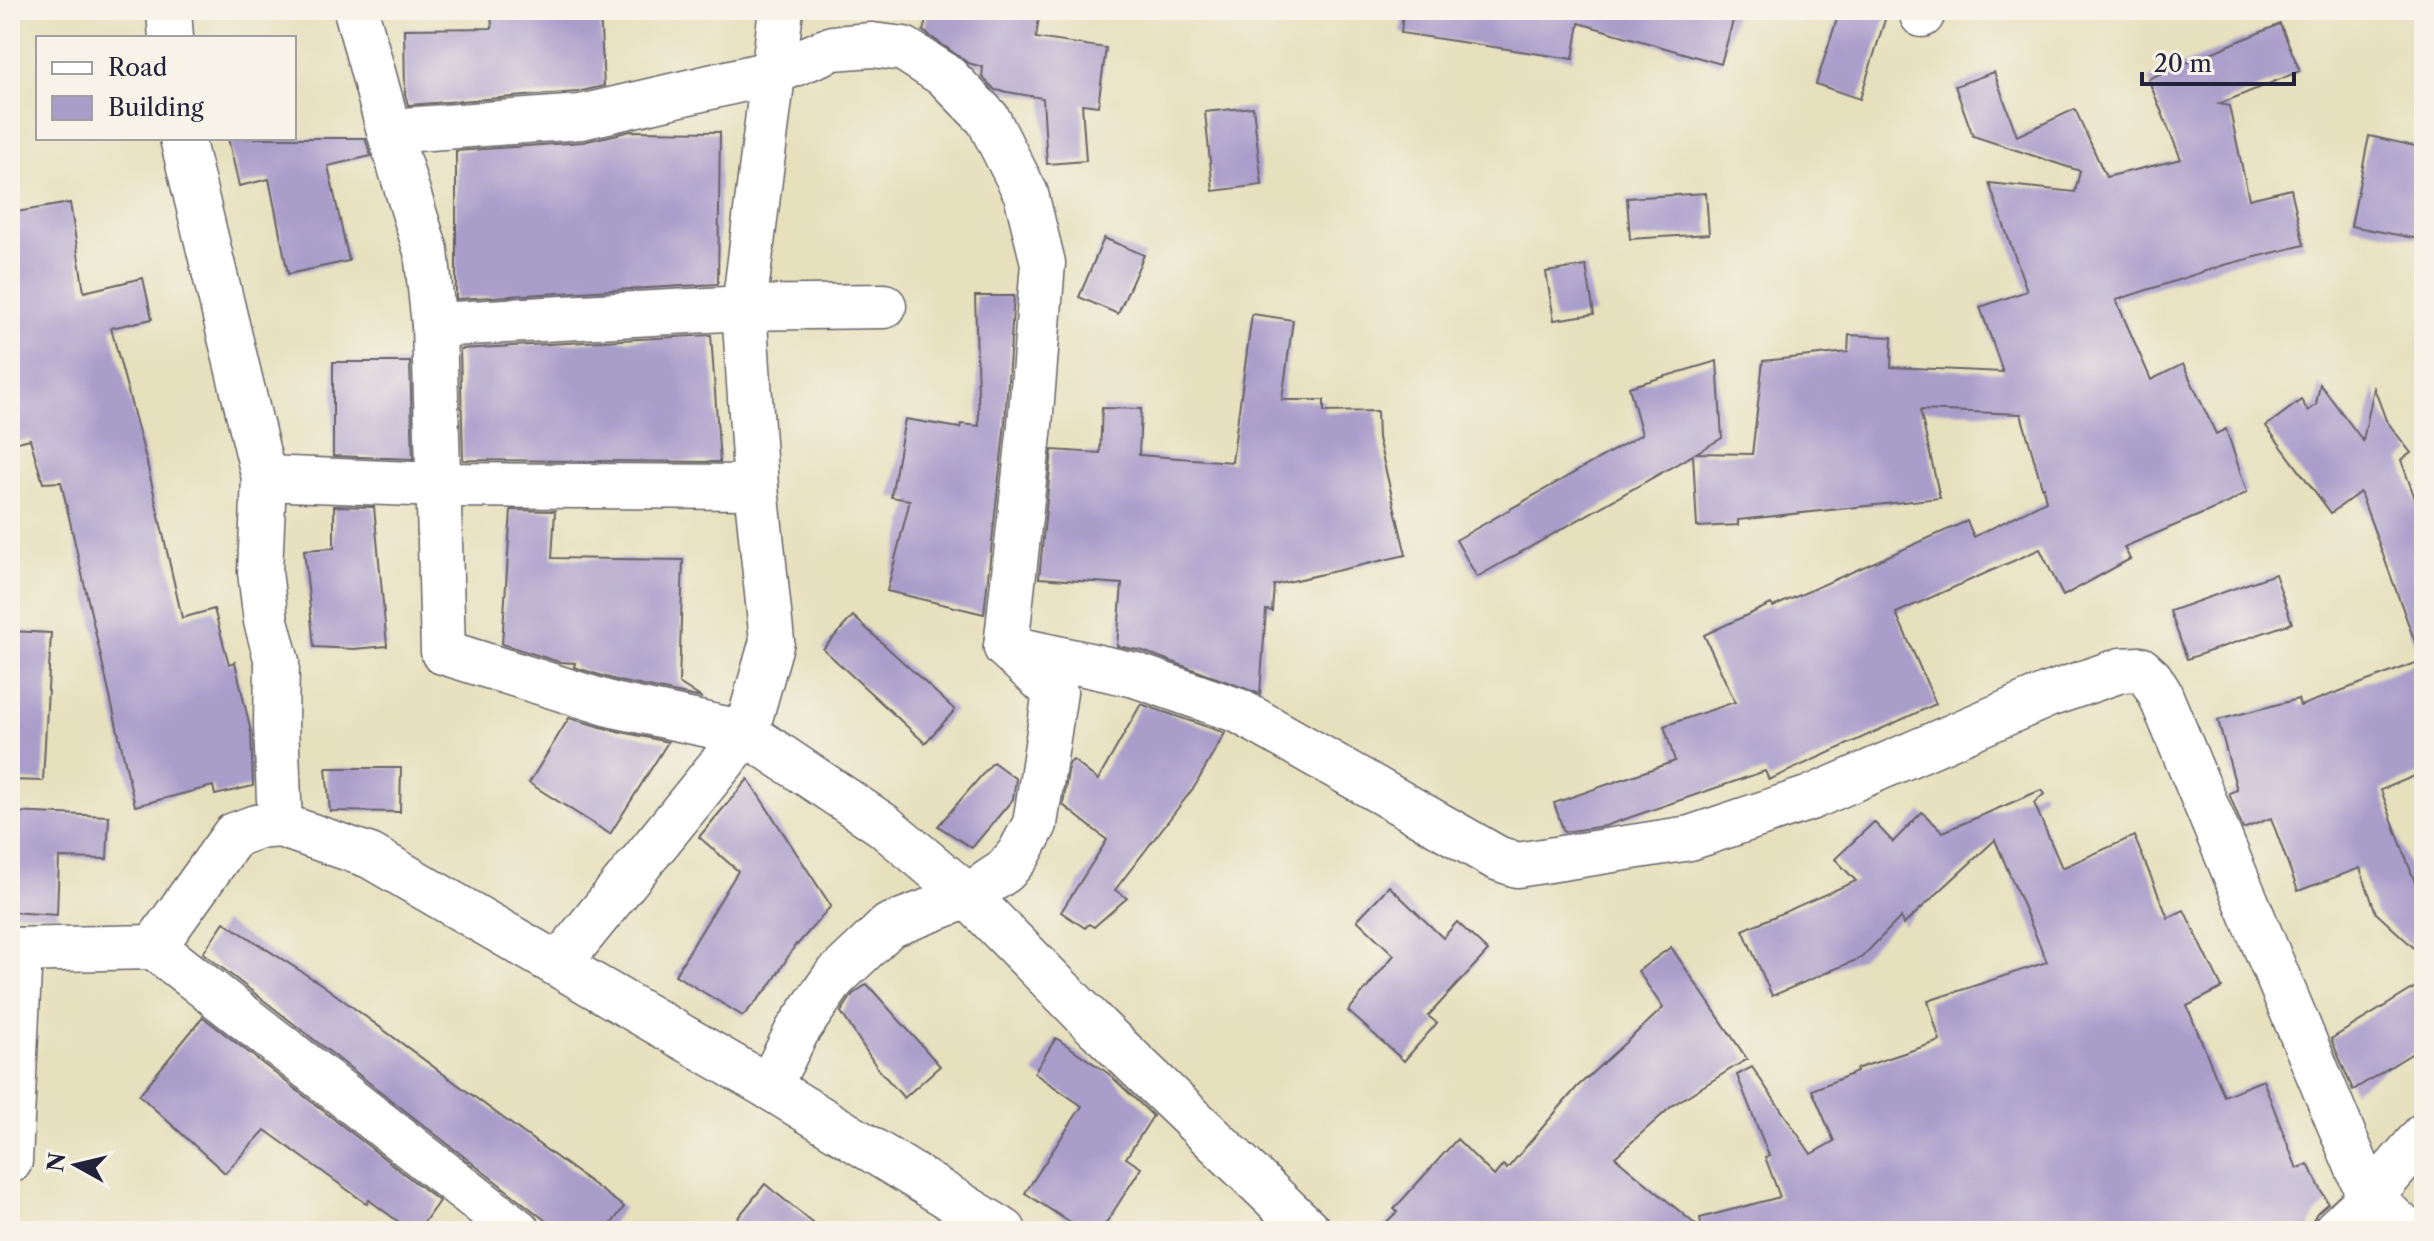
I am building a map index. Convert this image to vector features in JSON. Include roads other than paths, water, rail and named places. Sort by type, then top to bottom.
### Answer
[{"type":"street","points":[[169,10],[171,36]]},
{"type":"street","points":[[356,10],[426,251],[434,325],[443,652],[613,705],[746,733],[883,825],[968,896],[1098,1028],[1309,1231]]},
{"type":"street","points":[[559,964],[746,733],[772,641],[756,487],[744,308],[781,10]]},
{"type":"street","points":[[389,131],[581,117],[775,72],[833,48],[872,45],[904,49],[946,76],[988,119],[1026,194],[1043,263],[1030,425],[1006,647]]},
{"type":"street","points":[[182,140],[264,478],[260,572],[266,621],[277,662],[280,825]]},
{"type":"street","points":[[434,325],[744,308],[884,306]]},
{"type":"street","points":[[264,478],[438,485],[756,487]]},
{"type":"street","points":[[769,1087],[797,1031],[834,978],[889,926],[968,896],[1005,871],[1019,854],[1035,824],[1055,692],[1006,647]]},
{"type":"street","points":[[1006,647],[1135,675],[1239,711],[1497,858],[1517,865],[1690,838],[1810,798],[2048,695],[2121,670],[2140,669],[2159,692],[2370,1198],[2407,1231]]},
{"type":"street","points":[[154,947],[234,835],[256,827],[280,825],[370,856],[769,1087],[1004,1231]]},
{"type":"street","points":[[10,1161],[15,950],[154,947],[518,1231]]},
{"type":"street","points":[[2335,1231],[2370,1198],[2424,1135]]}]
